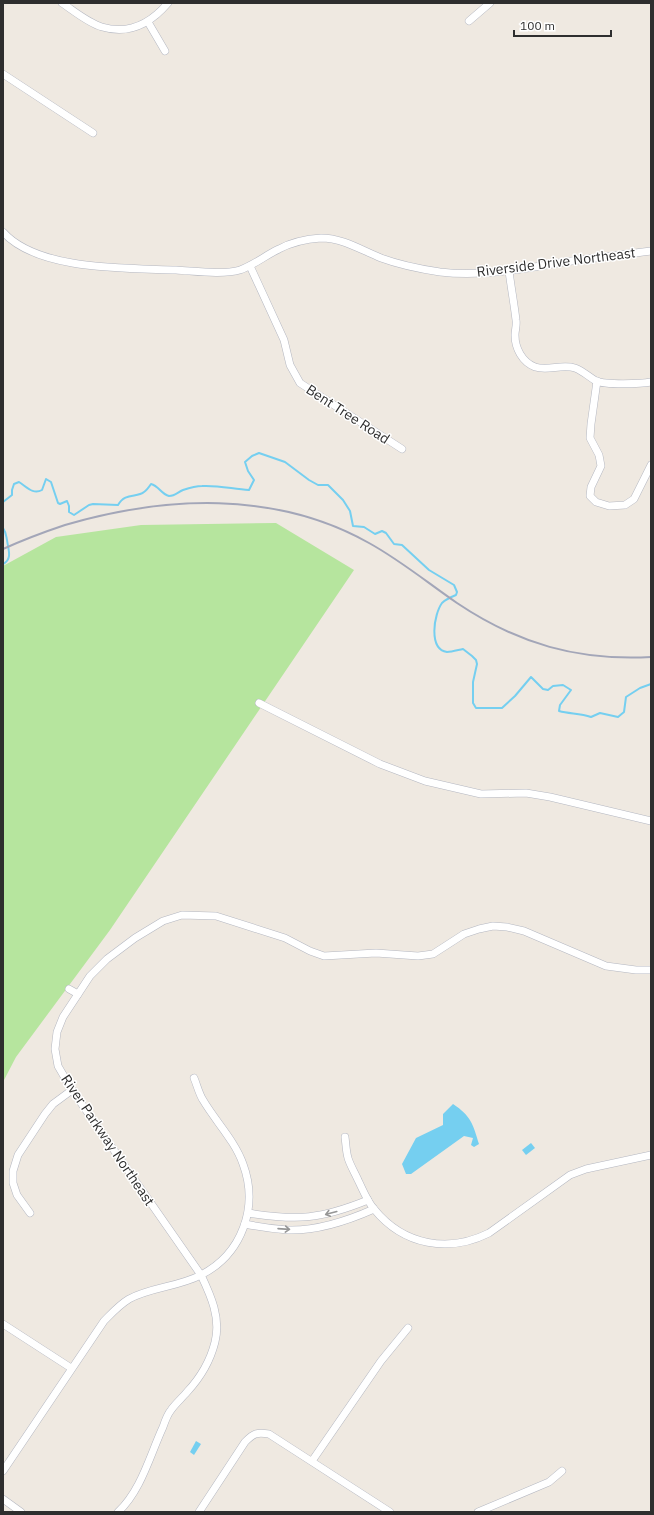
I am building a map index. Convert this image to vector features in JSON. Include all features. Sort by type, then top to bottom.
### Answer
[{"type":"street","points":[[62,3],[101,27],[120,30],[148,22],[168,3]]},
{"type":"street","points":[[469,21],[490,3]]},
{"type":"street","points":[[148,22],[165,51]]},
{"type":"street","points":[[3,74],[93,133]]},
{"type":"street","name":"Riverside Drive Northeast","points":[[3,232],[26,250],[43,256],[89,265],[227,272],[250,266],[288,244],[306,239],[323,238],[340,241],[381,258],[411,267],[442,272],[477,273],[509,271],[651,251]]},
{"type":"street","name":"Bent Tree Road","points":[[250,266],[284,340],[290,365],[300,383],[402,449]]},
{"type":"street","points":[[509,271],[516,322],[515,336],[517,349],[527,362],[535,367],[545,368],[564,366],[575,368],[597,381],[619,383],[651,382]]},
{"type":"street","points":[[597,381],[590,438],[599,455],[601,466],[591,487],[590,496],[596,502],[609,506],[625,505],[634,499],[651,465]]},
{"type":"street","points":[[259,704],[380,764],[425,781],[481,794],[526,793],[550,797],[651,821]]},
{"type":"street","name":"River Parkway Northeast","points":[[118,1512],[125,1506],[138,1488],[171,1410],[206,1368],[215,1341],[216,1321],[213,1299],[201,1275],[72,1090],[58,1066],[55,1049],[57,1032],[63,1017],[90,976],[106,959],[135,938],[163,922],[182,915],[216,916],[285,938],[310,951],[324,956],[376,953],[418,956],[433,954],[464,934],[493,926],[507,927],[524,931],[606,966],[636,970],[651,970]]},
{"type":"street","points":[[69,989],[78,994]]},
{"type":"street","points":[[3,1471],[71,1368],[104,1321],[116,1308],[129,1299],[144,1293],[186,1281],[201,1275],[218,1264],[231,1251],[239,1238],[248,1213],[250,1195],[248,1180],[243,1164],[235,1147],[202,1099],[194,1078]]},
{"type":"street","points":[[30,1213],[17,1195],[13,1183],[13,1171],[18,1155],[53,1104],[72,1090]]},
{"type":"street","points":[[345,1137],[348,1158],[368,1200],[374,1209],[383,1219],[411,1238],[441,1244],[458,1244],[475,1240],[490,1233],[570,1175],[586,1169],[651,1154]]},
{"type":"street","points":[[248,1213],[290,1219],[308,1218],[329,1214],[368,1200]]},
{"type":"street","points":[[245,1224],[289,1230],[310,1229],[351,1219],[374,1209]]},
{"type":"street","points":[[3,1324],[71,1368]]},
{"type":"street","points":[[312,1461],[381,1361],[408,1328]]},
{"type":"street","points":[[199,1512],[245,1442],[260,1432],[269,1434],[390,1512]]},
{"type":"street","points":[[478,1512],[550,1482],[562,1471]]},
{"type":"street","points":[[3,1499],[21,1512]]},
{"type":"green space","points":[[276,523],[354,570],[110,930],[16,1057],[3,1082],[3,566],[56,537],[141,525]]},
{"type":"water","points":[[453,1104],[468,1117],[475,1131],[479,1144],[474,1147],[471,1145],[473,1138],[464,1136],[411,1174],[406,1174],[402,1164],[416,1138],[443,1125],[443,1114]]},
{"type":"water","points":[[531,1143],[535,1148],[526,1155],[522,1150]]},
{"type":"water","points":[[196,1441],[201,1444],[194,1455],[190,1452]]},
{"type":"waterway","points":[[3,502],[12,495],[14,484],[19,482],[30,490],[36,492],[42,490],[46,479],[51,482],[58,503],[60,504],[67,501],[69,512],[74,515],[93,504],[118,505],[124,498],[141,494],[151,484],[169,496],[175,495],[185,489],[200,486],[249,490],[254,480],[248,471],[245,462],[252,456],[259,453],[285,462],[318,485],[328,485],[343,500],[350,511],[353,526],[364,527],[375,534],[382,531],[386,533],[394,544],[402,545],[429,570],[454,585],[457,592],[456,595],[443,602],[439,608],[434,630],[435,638],[437,645],[441,649],[447,652],[463,649],[476,660],[477,664],[473,682],[473,703],[476,708],[502,708],[515,696],[531,677],[543,689],[548,690],[553,686],[563,685],[571,690],[560,705],[559,711],[591,717],[600,713],[618,717],[624,712],[626,697],[640,688],[651,684]]},
{"type":"waterway","points":[[3,528],[6,534],[9,554],[8,559],[3,564]]},
{"type":"railway","points":[[3,549],[65,525],[103,515],[141,508],[180,504],[219,503],[258,506],[296,514],[333,526],[369,543],[392,557],[457,603],[480,617],[526,639],[550,647],[598,656],[624,658],[651,657]]}]
